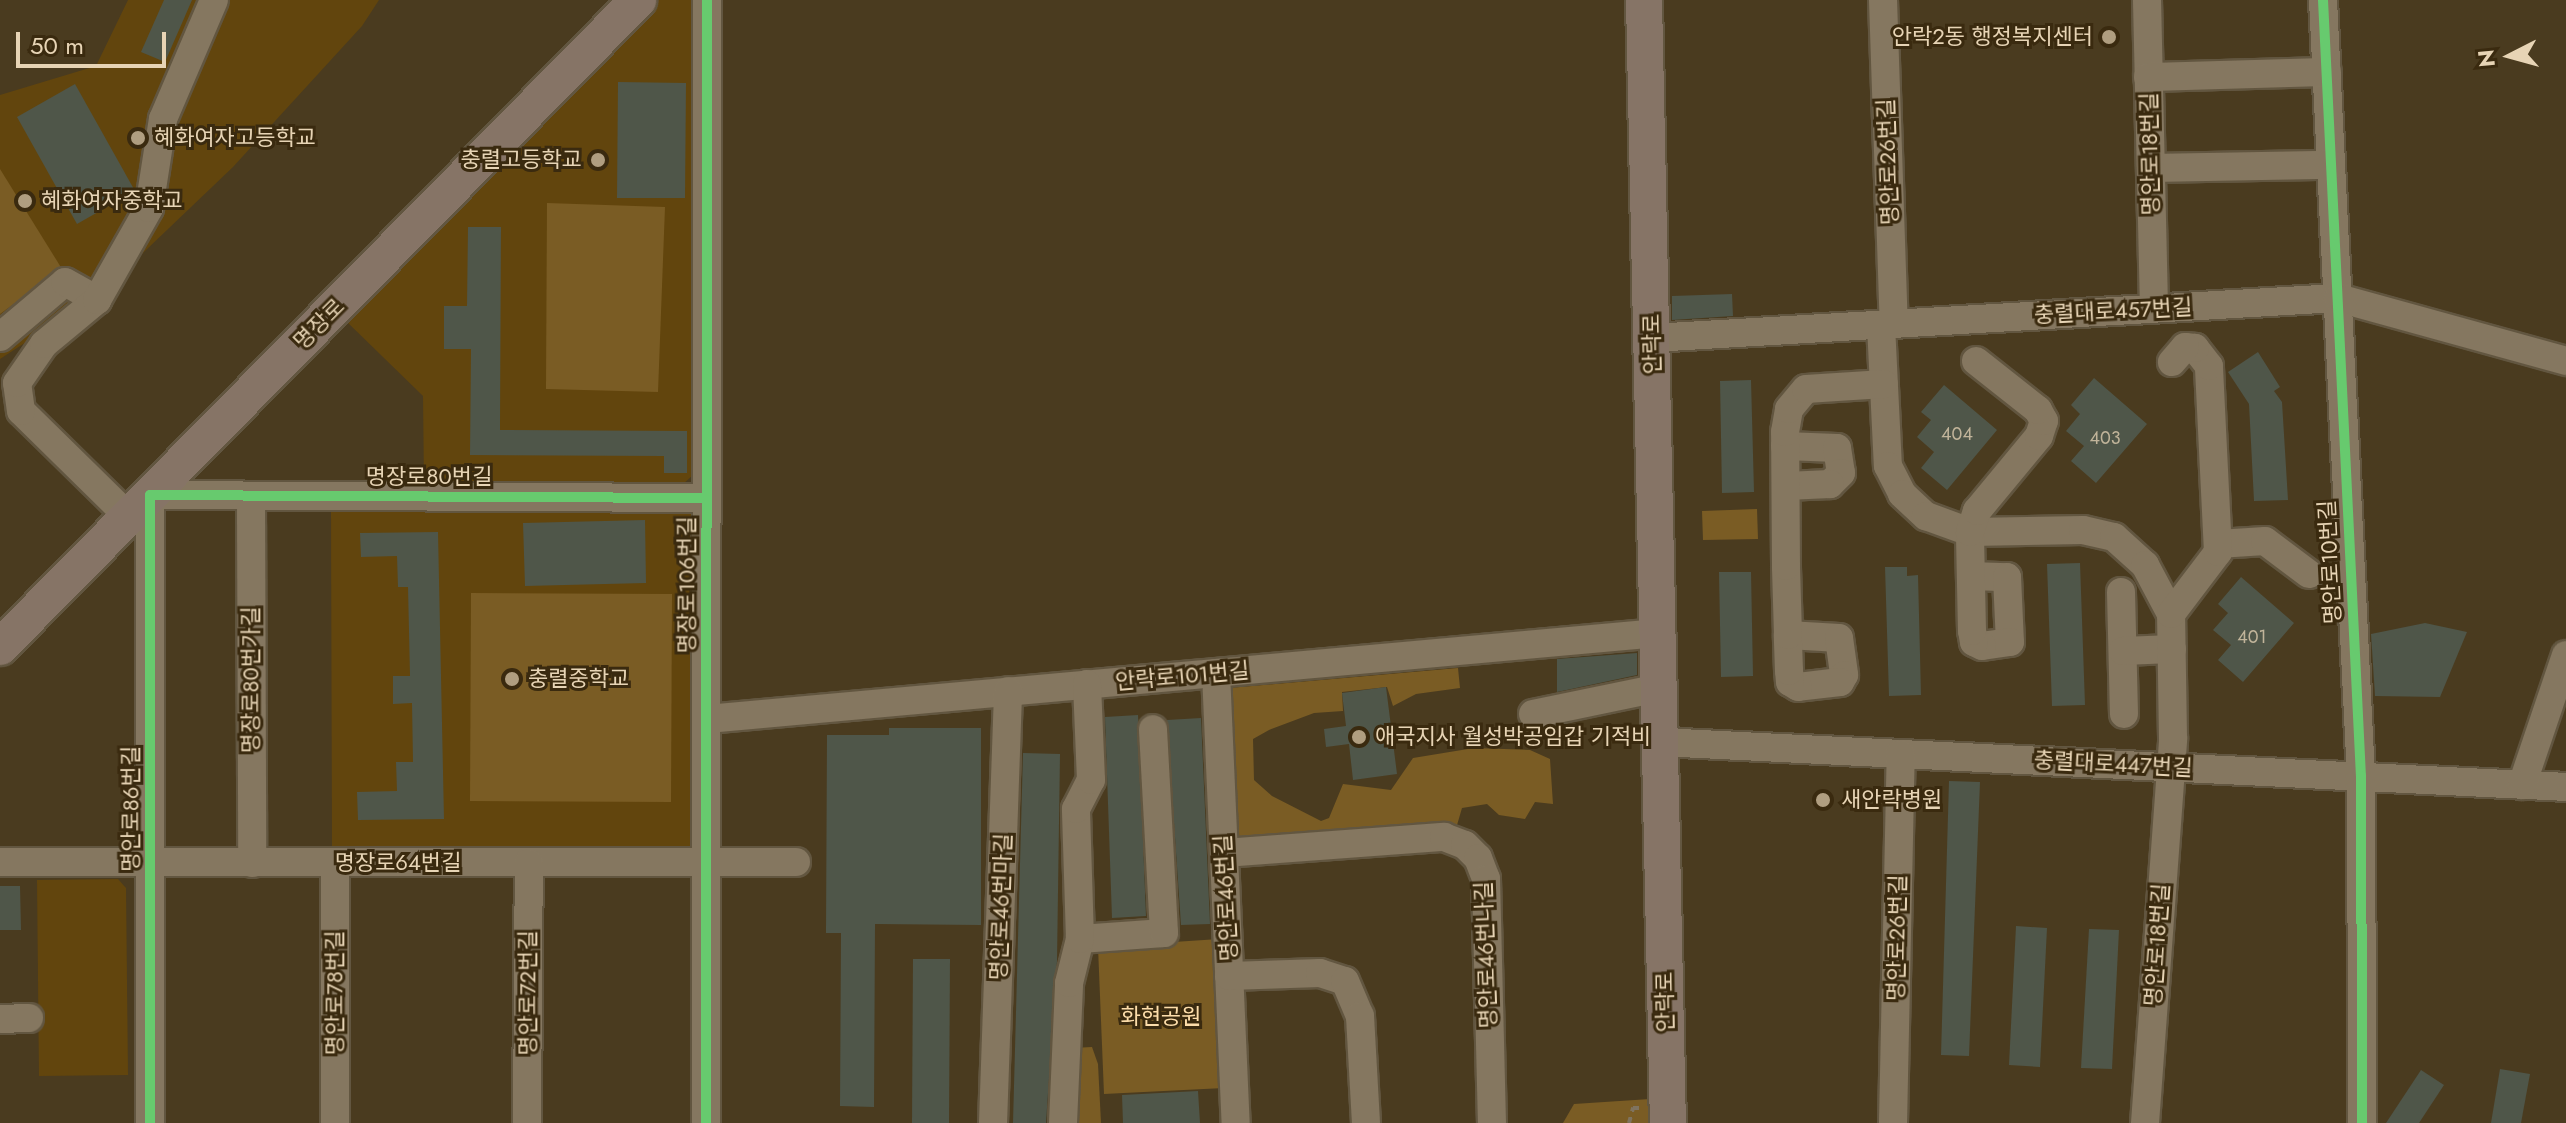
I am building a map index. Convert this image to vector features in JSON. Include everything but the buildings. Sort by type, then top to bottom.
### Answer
[{"type":"main road","name":"명장로","points":[[0,647],[638,0]]},
{"type":"main road","name":"안락로","points":[[1644,0],[1660,742],[1660,1116]]},
{"type":"street","points":[[140,506],[21,411],[17,383],[44,344],[97,300],[149,208],[163,119],[214,0]]},
{"type":"street","name":"명장로106번길","points":[[706,1123],[707,0]]},
{"type":"street","name":"명안로26번길","points":[[1883,0],[1887,324],[1884,384],[1888,466],[1902,494],[1926,516],[1970,532]]},
{"type":"street","name":"명안로18번길","points":[[2147,0],[2154,308]]},
{"type":"street","name":"명안로10번길","points":[[2323,0],[2361,776],[2362,1123]]},
{"type":"street","points":[[2148,77],[2327,72]]},
{"type":"street","points":[[2151,168],[2331,165]]},
{"type":"street","points":[[0,337],[65,282],[97,300]]},
{"type":"street","name":"충렬대로457번길","points":[[1652,338],[2338,298],[2566,361]]},
{"type":"street","points":[[1970,532],[2083,530],[2114,537],[2145,565],[2171,614],[2218,552],[2209,366],[2195,348],[2185,347],[2172,362]]},
{"type":"street","points":[[1971,576],[1970,532],[1977,511],[2039,436],[2044,421],[2038,410],[1976,361]]},
{"type":"street","points":[[1788,635],[1785,446],[1789,409],[1806,389],[1884,384]]},
{"type":"street","points":[[1785,446],[1837,448],[1841,473],[1830,484],[1786,486]]},
{"type":"street","name":"명장로80번길","points":[[140,506],[251,497],[707,498]]},
{"type":"street","name":"명장로80번가길","points":[[251,497],[252,863]]},
{"type":"street","name":"명안로86번길","points":[[140,506],[151,863],[150,1123]]},
{"type":"street","points":[[2218,544],[2265,541],[2309,574]]},
{"type":"street","points":[[2121,592],[2124,714]]},
{"type":"street","name":"명안로18번길","points":[[2145,1123],[2168,767],[2173,738],[2171,614]]},
{"type":"street","name":"안락로101번길","points":[[707,719],[1658,633]]},
{"type":"street","points":[[2123,651],[2172,649]]},
{"type":"street","points":[[2522,785],[2566,655]]},
{"type":"street","name":"명안로46번길","points":[[1216,673],[1236,1123]]},
{"type":"street","points":[[1063,1123],[1069,983],[1080,939],[1076,809],[1091,780],[1087,684]]},
{"type":"street","points":[[1533,714],[1659,688]]},
{"type":"street","name":"명안로46번마길","points":[[993,1123],[1008,691]]},
{"type":"street","points":[[1080,939],[1164,933],[1153,729]]},
{"type":"street","name":"충렬대로447번길","points":[[1660,742],[2566,787]]},
{"type":"street","name":"명안로26번길","points":[[1893,1123],[1901,754]]},
{"type":"street","name":"명안로46번나길","points":[[1224,853],[1444,837],[1465,845],[1478,858],[1486,879],[1492,1123]]},
{"type":"street","name":"명장로64번길","points":[[0,862],[796,862]]},
{"type":"street","name":"명안로78번길","points":[[335,863],[335,1123]]},
{"type":"street","name":"명안로72번길","points":[[527,1123],[529,863]]},
{"type":"street","points":[[1229,976],[1320,973],[1345,981],[1360,1016],[1366,1123]]},
{"type":"street","points":[[0,1019],[29,1018]]},
{"type":"path","points":[[1629,1123],[1633,1108],[1660,1116]]},
{"type":"shaded area","name":"혜화여자고등학교","points":[[128,0],[379,0],[362,26],[233,167],[100,294],[0,359],[0,95],[96,66]]},
{"type":"shaded area","name":"충렬고등학교","points":[[656,0],[697,0],[693,475],[683,484],[424,485],[423,396],[346,321]]},
{"type":"shaded area","name":"충렬중학교","points":[[692,507],[693,849],[332,850],[331,508]]},
{"type":"shaded area","points":[[118,879],[126,888],[128,1075],[39,1076],[37,880]]},
{"type":"green space","points":[[0,169],[62,269],[0,314]]},
{"type":"green space","points":[[547,203],[665,207],[658,392],[546,389]]},
{"type":"green space","points":[[1757,509],[1758,539],[1703,540],[1702,511]]},
{"type":"green space","points":[[471,593],[672,594],[671,802],[470,801]]},
{"type":"green space","points":[[1458,668],[1460,688],[1416,694],[1393,706],[1387,687],[1342,692],[1343,711],[1314,713],[1269,730],[1253,739],[1254,780],[1272,796],[1321,821],[1329,818],[1343,784],[1391,790],[1413,758],[1474,748],[1530,750],[1550,759],[1553,804],[1535,802],[1525,819],[1499,815],[1487,804],[1462,808],[1455,832],[1227,850],[1229,688]]},
{"type":"green space","name":"화현공원","points":[[1219,939],[1224,1088],[1104,1094],[1098,947]]},
{"type":"green space","points":[[1092,1047],[1098,1064],[1101,1123],[1070,1123],[1073,1048]]},
{"type":"green space","points":[[1650,1099],[1651,1123],[1563,1123],[1574,1104]]},
{"type":"cycle path","points":[[706,1123],[707,0]]},
{"type":"cycle path","points":[[2323,0],[2361,776],[2362,1123]]},
{"type":"cycle path","points":[[150,1123],[150,495],[707,498]]},
{"type":"place","name":"안락2동 행정복지센터","points":[[2109,37]]},
{"type":"place","name":"혜화여자고등학교","points":[[138,138]]},
{"type":"place","name":"충렬고등학교","points":[[598,160]]},
{"type":"place","name":"혜화여자중학교","points":[[25,201]]},
{"type":"place","name":"충렬중학교","points":[[512,679]]},
{"type":"place","name":"애국지사 월성박공임갑 기적비","points":[[1359,737]]},
{"type":"place","name":"새안락병원","points":[[1823,800]]}]
